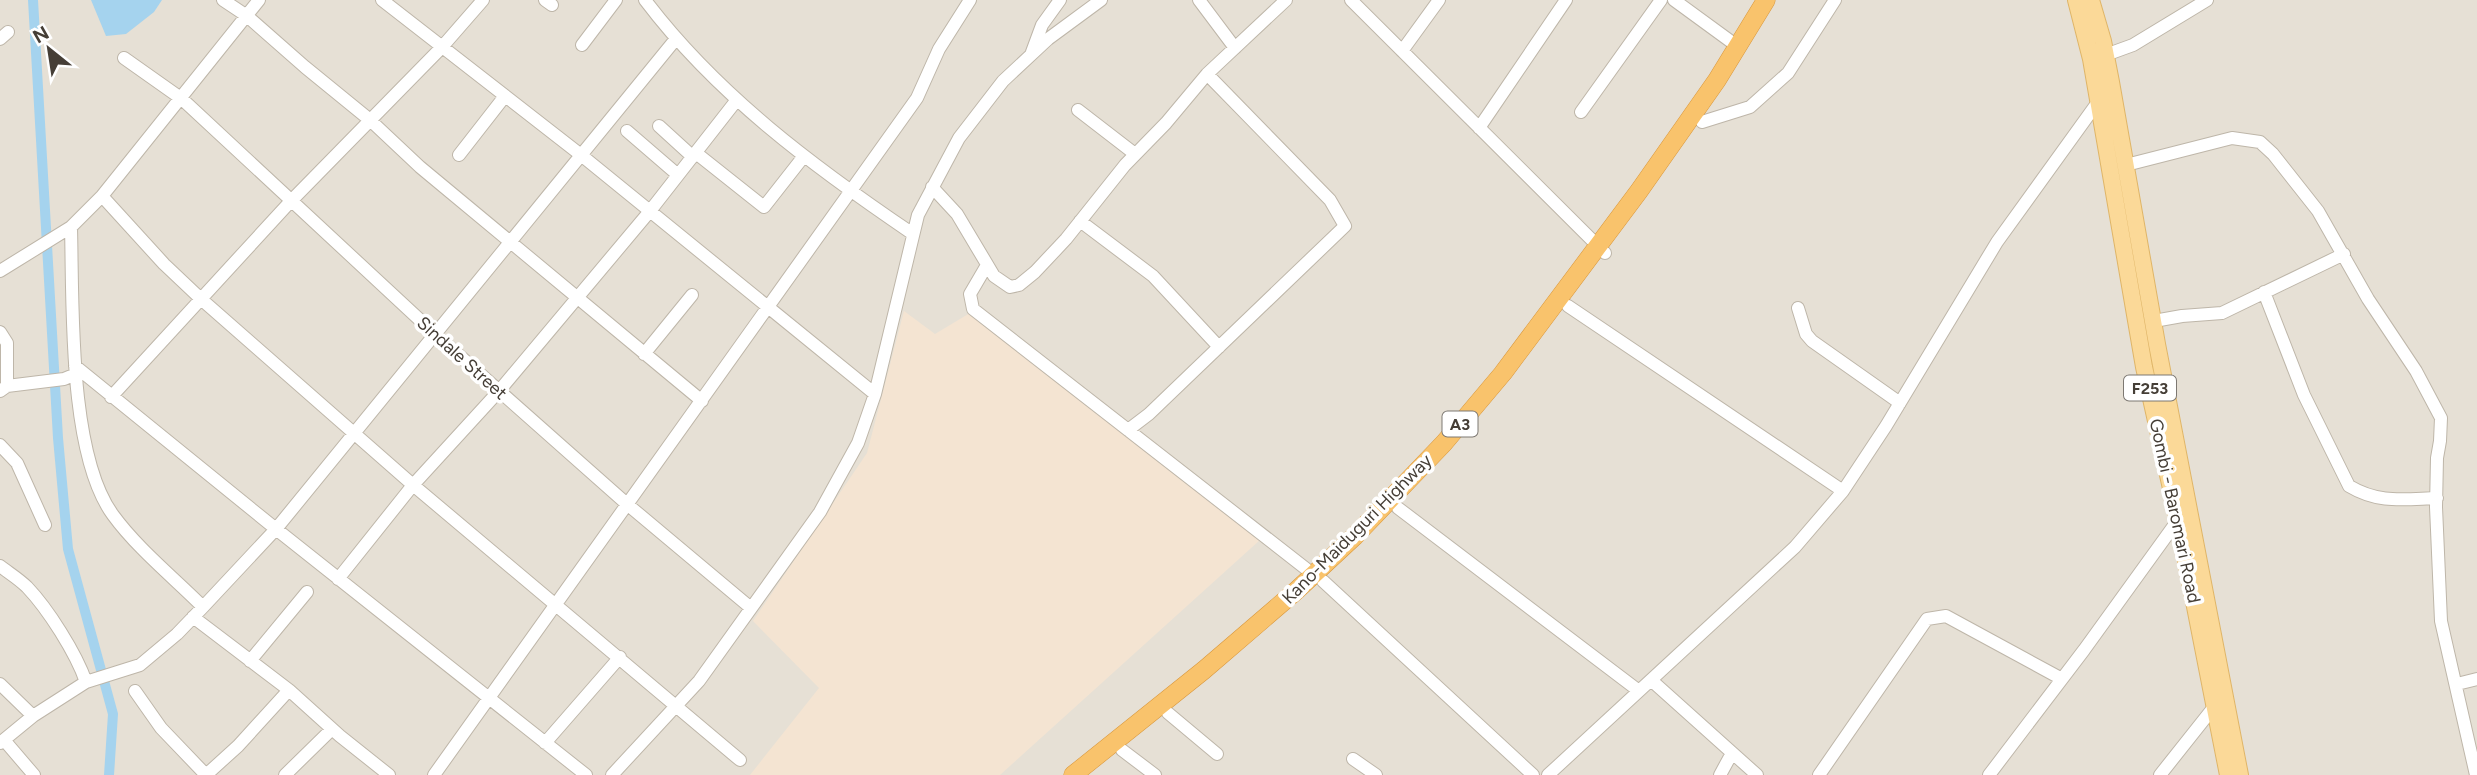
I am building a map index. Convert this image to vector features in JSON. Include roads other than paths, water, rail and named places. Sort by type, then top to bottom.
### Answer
[{"type":"highway","name":"Kano-Maiduguri Highway","points":[[1073,775],[1318,578],[1398,508],[1480,418],[1568,306],[1601,249],[1768,0]]},
{"type":"highway","name":"Kano-Maiduguri Highway","points":[[1090,775],[1274,625],[1471,411],[1702,122],[1768,0]]},
{"type":"main road","name":"Gombi - Baromari Road","points":[[2076,0],[2098,57]]},
{"type":"main road","name":"Gombi - Baromari Road","points":[[2091,0],[2144,367],[2240,775]]},
{"type":"main road","name":"Gombi - Baromari Road","points":[[2106,101],[2126,165],[2212,665],[2214,707],[2228,775]]},
{"type":"street","points":[[223,0],[247,16],[370,120],[420,167],[702,401]]},
{"type":"street","points":[[0,271],[71,227],[102,197],[259,0]]},
{"type":"street","points":[[382,0],[581,155],[876,394]]},
{"type":"street","points":[[111,397],[290,202],[442,47],[483,0]]},
{"type":"street","points":[[582,45],[616,0]]},
{"type":"street","points":[[645,0],[675,40],[737,101],[851,192],[913,234]]},
{"type":"street","points":[[433,775],[490,699],[917,98],[939,50],[970,0]]},
{"type":"street","points":[[1031,55],[1042,25],[1060,0]]},
{"type":"street","points":[[612,775],[699,681],[820,512],[859,443],[876,394],[918,215],[959,138],[1003,81],[1048,39],[1101,0]]},
{"type":"street","points":[[1199,0],[1235,48]]},
{"type":"street","points":[[932,187],[957,214],[987,265],[1001,282],[1010,286],[1019,285],[1035,272],[1207,74],[1286,0]]},
{"type":"street","points":[[1351,0],[1601,249]]},
{"type":"street","points":[[1402,51],[1439,0]]},
{"type":"street","points":[[1479,128],[1566,0]]},
{"type":"street","points":[[1581,111],[1661,0]]},
{"type":"street","points":[[1674,0],[1737,46]]},
{"type":"street","points":[[1702,122],[1750,107],[1788,73],[1835,0]]},
{"type":"street","points":[[2098,57],[2133,45],[2207,0]]},
{"type":"street","points":[[34,775],[2,742],[33,716],[92,680],[139,664],[177,634],[203,607],[275,529],[675,40]]},
{"type":"street","name":"Sindale Street","points":[[124,58],[182,99],[435,334],[628,505],[751,608]]},
{"type":"street","points":[[1128,430],[1149,414],[1345,226],[1330,200],[1207,74]]},
{"type":"street","points":[[459,155],[505,96]]},
{"type":"street","points":[[338,579],[414,485],[499,391],[650,211],[737,101]]},
{"type":"street","points":[[1548,775],[1795,547],[1843,491],[1900,403],[1997,242],[2106,101]]},
{"type":"street","points":[[1078,110],[1135,154]]},
{"type":"street","points":[[659,126],[764,208],[804,156]]},
{"type":"street","points":[[627,131],[678,175]]},
{"type":"street","points":[[2126,165],[2232,138],[2260,142],[2273,154],[2318,211],[2368,299],[2416,371],[2441,418],[2437,458],[2441,621],[2476,775]]},
{"type":"street","points":[[102,197],[164,264],[201,299],[414,485],[740,760]]},
{"type":"street","points":[[1080,221],[1153,276],[1219,347]]},
{"type":"street","points":[[71,227],[72,373],[90,466],[112,515],[203,607]]},
{"type":"street","points":[[2154,321],[2222,313],[2344,254]]},
{"type":"street","points":[[987,265],[971,294],[974,309],[1318,578],[1533,775]]},
{"type":"street","points":[[2264,292],[2304,395],[2350,486],[2363,495],[2379,500],[2437,498]]},
{"type":"street","points":[[645,354],[692,295]]},
{"type":"street","points":[[1568,306],[1843,491]]},
{"type":"street","points":[[1798,308],[1806,334],[1812,341],[1900,403]]},
{"type":"street","points":[[0,332],[7,343],[3,389],[72,373],[111,397],[586,775]]},
{"type":"street","points":[[0,445],[17,463],[45,525]]},
{"type":"street","points":[[1398,508],[1639,691]]},
{"type":"street","points":[[1989,775],[2178,520]]},
{"type":"street","points":[[0,566],[26,586],[92,680]]},
{"type":"street","points":[[250,661],[307,592]]},
{"type":"street","points":[[1819,775],[1927,619],[1946,616],[2062,679]]},
{"type":"street","points":[[193,617],[289,690],[389,775]]},
{"type":"street","points":[[545,743],[620,657]]},
{"type":"street","points":[[2457,684],[2477,679]]},
{"type":"street","points":[[1651,680],[1757,775]]},
{"type":"street","points":[[0,684],[33,716]]},
{"type":"street","points":[[135,691],[161,728],[206,775],[239,746],[289,690]]},
{"type":"street","points":[[2160,775],[2214,707]]},
{"type":"street","points":[[1168,713],[1217,754]]},
{"type":"street","points":[[285,775],[332,729]]},
{"type":"street","points":[[1122,750],[1155,775]]},
{"type":"street","points":[[1720,775],[1732,753]]},
{"type":"street","points":[[1353,759],[1376,775]]},
{"type":"water","points":[[91,0],[162,0],[154,12],[126,34],[106,36]]},
{"type":"waterway","points":[[33,0],[58,438],[68,549],[113,714],[109,775]]}]
